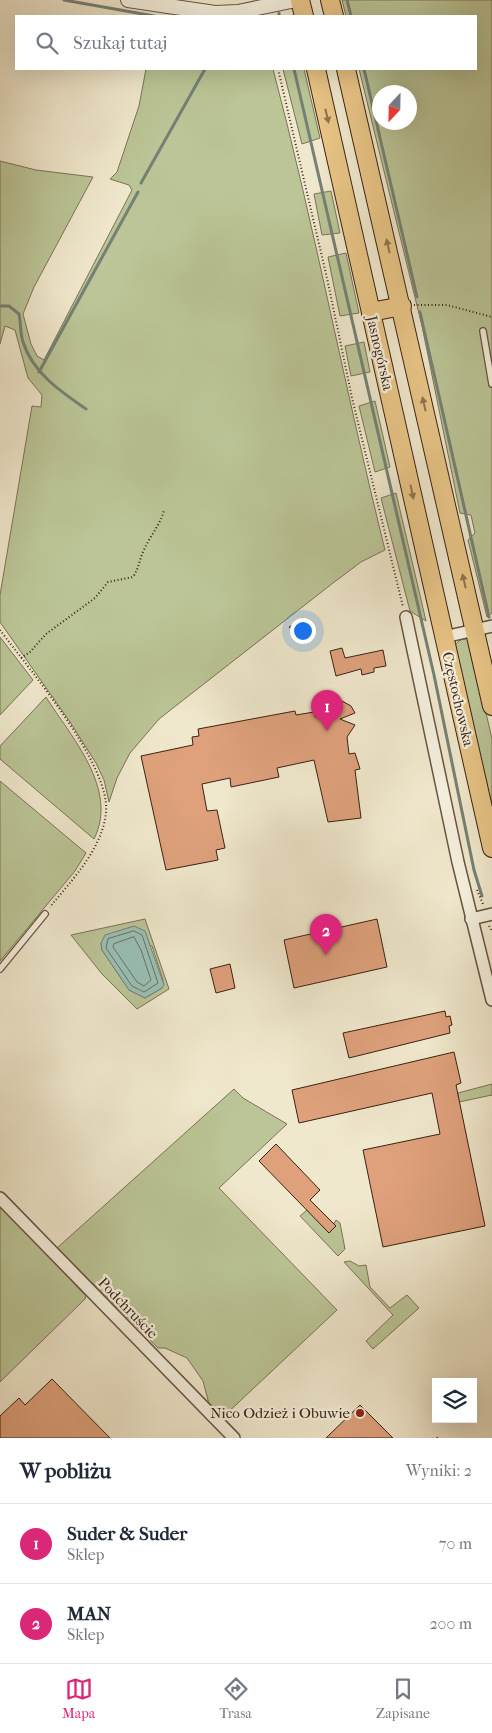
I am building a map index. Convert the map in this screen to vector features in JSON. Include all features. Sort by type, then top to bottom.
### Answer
[{"type":"main road","points":[[300,0],[304,15]]},
{"type":"main road","points":[[330,0],[334,15]]},
{"type":"main road","name":"Jasnogórska","points":[[316,70],[444,637]]},
{"type":"main road","points":[[346,70],[402,306],[483,627],[492,706]]},
{"type":"main road","points":[[371,312],[402,306]]},
{"type":"main road","name":"Częstochowska","points":[[444,637],[492,848]]},
{"type":"street","points":[[128,0],[215,13],[257,4],[296,0]]},
{"type":"street","points":[[406,617],[471,919],[492,1000]]},
{"type":"street","points":[[444,637],[483,627]]},
{"type":"street","points":[[471,919],[492,914]]},
{"type":"street","name":"Podchruście","points":[[0,1198],[234,1438]]},
{"type":"lane","points":[[483,331],[492,384]]},
{"type":"lane","points":[[0,969],[45,914]]},
{"type":"path","points":[[278,70],[293,127],[352,398],[406,617]]},
{"type":"path","points":[[402,306],[447,305],[492,317]]},
{"type":"path","points":[[21,658],[30,652],[46,634],[94,598],[108,582],[133,577],[140,566],[143,552],[161,521],[164,510]]},
{"type":"path","points":[[0,630],[75,735],[102,781],[105,797],[106,812],[96,842],[76,875],[45,914]]},
{"type":"green space","points":[[342,0],[492,0],[492,613],[487,617],[468,540],[475,533],[471,515],[460,513],[422,326],[374,130],[417,130],[417,85],[372,85],[372,122],[359,70],[477,70],[477,15],[346,15]]},
{"type":"green space","points":[[146,70],[273,70],[303,189],[385,550],[361,562],[159,719],[130,753],[117,778],[109,802],[104,780],[96,763],[70,722],[0,622],[0,595],[32,406],[41,407],[42,395],[28,378],[15,330],[5,326],[0,344],[0,161],[36,170],[93,177],[34,287],[23,314],[31,344],[37,356],[44,360],[132,190],[129,185],[110,179],[117,172],[139,106]]},
{"type":"green space","points":[[283,70],[304,70],[320,138],[302,144]]},
{"type":"green space","points":[[331,191],[340,233],[322,235],[314,194]]},
{"type":"green space","points":[[346,253],[359,313],[340,316],[328,257]]},
{"type":"green space","points":[[364,342],[370,372],[351,376],[345,346]]},
{"type":"green space","points":[[375,401],[390,467],[375,472],[359,406]]},
{"type":"green space","points":[[396,493],[426,621],[410,611],[381,498]]},
{"type":"green space","points":[[0,637],[33,680],[0,715]]},
{"type":"green space","points":[[469,638],[492,739],[492,816],[455,645],[460,640]]},
{"type":"green space","points":[[46,697],[79,746],[89,764],[96,783],[101,801],[100,820],[94,839],[0,759],[0,746]]},
{"type":"green space","points":[[0,781],[86,853],[75,871],[0,961]]},
{"type":"green space","points":[[145,919],[169,989],[137,1009],[102,974],[71,935]],"holes":[[[101,943],[152,946],[163,980],[162,988],[145,998],[129,990],[102,950]]]},
{"type":"green space","points":[[492,1084],[492,1095],[459,1102],[458,1093]]},
{"type":"green space","points":[[234,1089],[243,1098],[287,1124],[219,1188],[337,1310],[223,1417],[209,1404],[203,1381],[187,1358],[165,1348],[158,1348],[57,1248]]},
{"type":"green space","points":[[0,1205],[86,1296],[0,1382]]},
{"type":"green space","points":[[307,1210],[329,1232],[336,1220],[340,1223],[345,1249],[338,1256],[300,1216]]},
{"type":"green space","points":[[350,1261],[359,1266],[366,1265],[370,1287],[390,1308],[407,1295],[419,1308],[373,1349],[366,1341],[393,1315],[344,1262]]},
{"type":"water","points":[[134,926],[145,931],[164,985],[145,998],[129,990],[102,950],[101,943],[105,935]]},
{"type":"building","points":[[303,618],[313,630],[309,634],[312,637],[304,644],[289,627]]},
{"type":"building","points":[[342,648],[345,658],[383,650],[386,666],[374,668],[374,672],[362,675],[361,669],[336,676],[330,651]]},
{"type":"building","points":[[342,701],[351,706],[355,713],[340,719],[355,725],[347,737],[349,754],[355,753],[360,769],[355,770],[361,818],[328,822],[314,760],[277,768],[279,777],[231,787],[230,778],[202,784],[207,811],[217,810],[225,848],[216,850],[218,860],[166,870],[141,756],[193,745],[192,737],[199,736],[198,729],[295,711],[296,715],[314,712],[315,717],[333,712],[338,703]]},
{"type":"building","points":[[377,919],[387,967],[294,988],[284,940]]},
{"type":"building","points":[[230,964],[235,988],[216,993],[210,969]]},
{"type":"building","points":[[445,1011],[446,1017],[450,1016],[452,1025],[449,1026],[450,1033],[349,1058],[343,1033]]},
{"type":"building","points":[[454,1052],[461,1083],[456,1085],[485,1226],[383,1247],[363,1150],[440,1134],[432,1093],[299,1123],[292,1090]]},
{"type":"building","points":[[276,1144],[320,1190],[310,1200],[336,1226],[329,1233],[259,1161]]},
{"type":"building","points":[[52,1379],[110,1438],[0,1438],[0,1416],[19,1398],[25,1405]]},
{"type":"building","name":"Nico Odzież i Obuwie","points":[[360,1405],[393,1438],[326,1438]]},
{"type":"waterway","points":[[64,0],[148,15]]},
{"type":"waterway","points":[[347,0],[351,15]]},
{"type":"waterway","points":[[141,183],[204,70]]},
{"type":"waterway","points":[[294,70],[434,675],[474,870],[482,896]]},
{"type":"waterway","points":[[364,70],[417,297]]},
{"type":"waterway","points":[[39,372],[138,192]]},
{"type":"waterway","points":[[0,306],[9,306],[19,314],[23,342],[33,363],[40,372],[57,388],[86,409]]},
{"type":"waterway","points":[[420,312],[489,617]]},
{"type":"place","name":"Suder & Suder","points":[[327,731]]},
{"type":"place","name":"MAN","points":[[326,955]]},
{"type":"place","name":"Nico Odzież i Obuwie","points":[[360,1413]]}]
